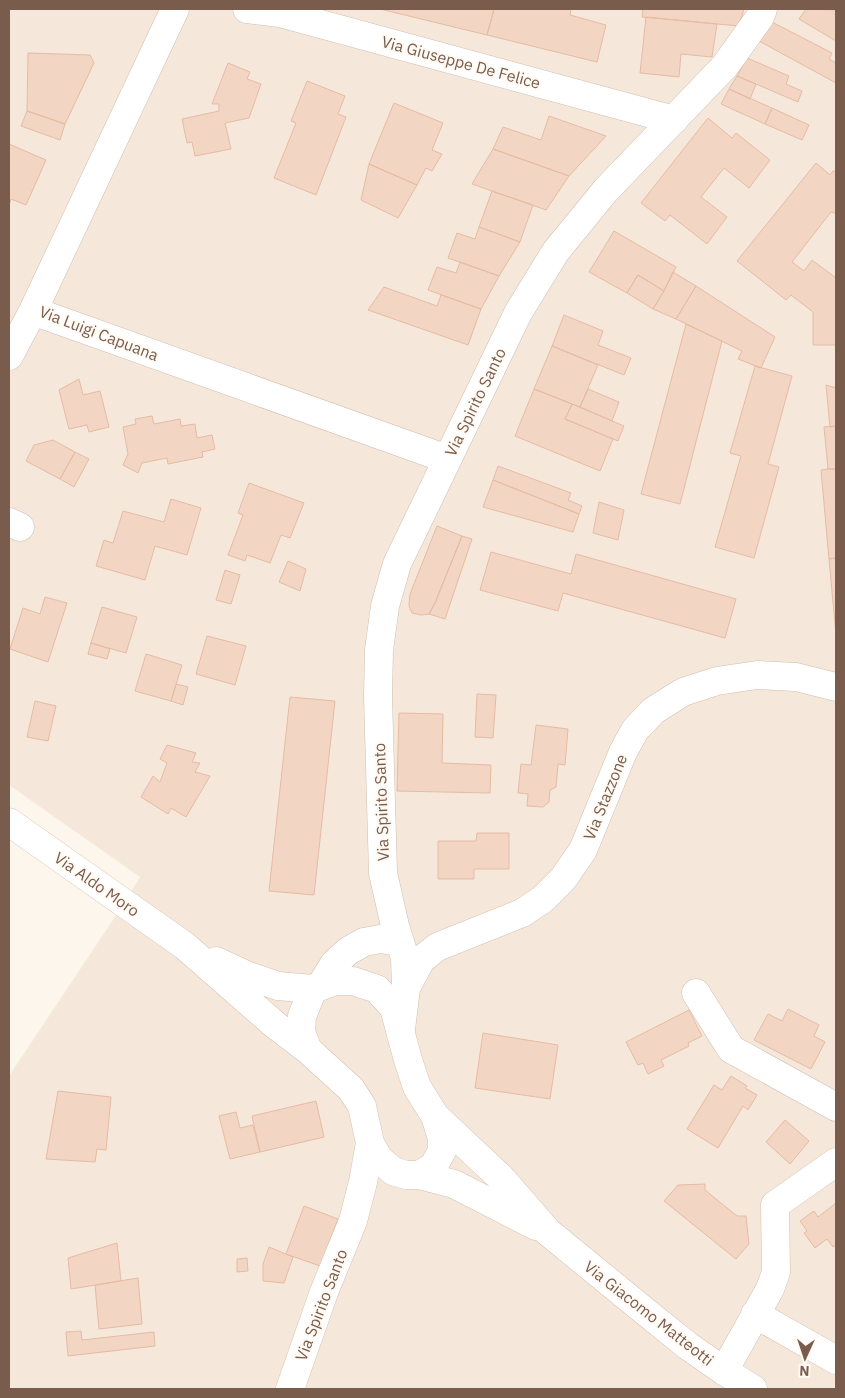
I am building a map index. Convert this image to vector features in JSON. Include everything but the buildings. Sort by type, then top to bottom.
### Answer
[{"type":"street","name":"Via Luigi Capuana","points":[[175,9],[33,311],[447,459]]},
{"type":"street","name":"Via Giuseppe De Felice","points":[[247,9],[280,13],[674,120]]},
{"type":"street","name":"Via Spirito Santo","points":[[383,873],[378,696],[379,650],[385,606],[397,564],[518,313],[556,251],[606,190],[725,66],[764,9]]},
{"type":"street","points":[[9,356],[33,311]]},
{"type":"street","name":"Via Stazzone","points":[[406,988],[421,960],[437,947],[522,913],[543,898],[563,879],[583,850],[623,752],[636,730],[653,711],[683,692],[717,681],[757,674],[796,677],[836,687]]},
{"type":"street","name":"Via Aldo Moro","points":[[9,822],[185,946]]},
{"type":"street","points":[[364,942],[375,921],[383,873]]},
{"type":"street","points":[[383,873],[395,926],[405,958],[406,988],[401,1029]]},
{"type":"street","points":[[308,1050],[301,1032],[302,1016],[317,987],[334,964],[348,951],[364,942],[380,938],[400,942]]},
{"type":"street","points":[[185,946],[246,975],[278,986],[317,987],[335,980],[354,982],[377,989],[394,1008],[417,1087],[435,1116],[442,1138],[442,1152],[433,1167],[387,1183],[376,1192],[354,1221]]},
{"type":"street","points":[[185,946],[351,1089],[362,1106],[370,1143],[379,1159],[393,1171],[454,1184],[548,1232]]},
{"type":"street","points":[[696,993],[731,1049],[836,1107]]},
{"type":"street","points":[[435,1116],[501,1178],[548,1232]]},
{"type":"street","points":[[354,1221],[370,1143]]},
{"type":"street","points":[[724,1371],[770,1289],[776,1272],[775,1205],[836,1162]]},
{"type":"street","name":"Via Spirito Santo","points":[[290,1389],[324,1292],[354,1221]]},
{"type":"street","name":"Via Giacomo Matteotti","points":[[548,1232],[688,1346],[753,1389]]},
{"type":"street","points":[[755,1314],[836,1360]]},
{"type":"shaded area","points":[[9,9],[836,9],[836,1389],[9,1389],[9,1076],[140,877],[9,785]]}]
